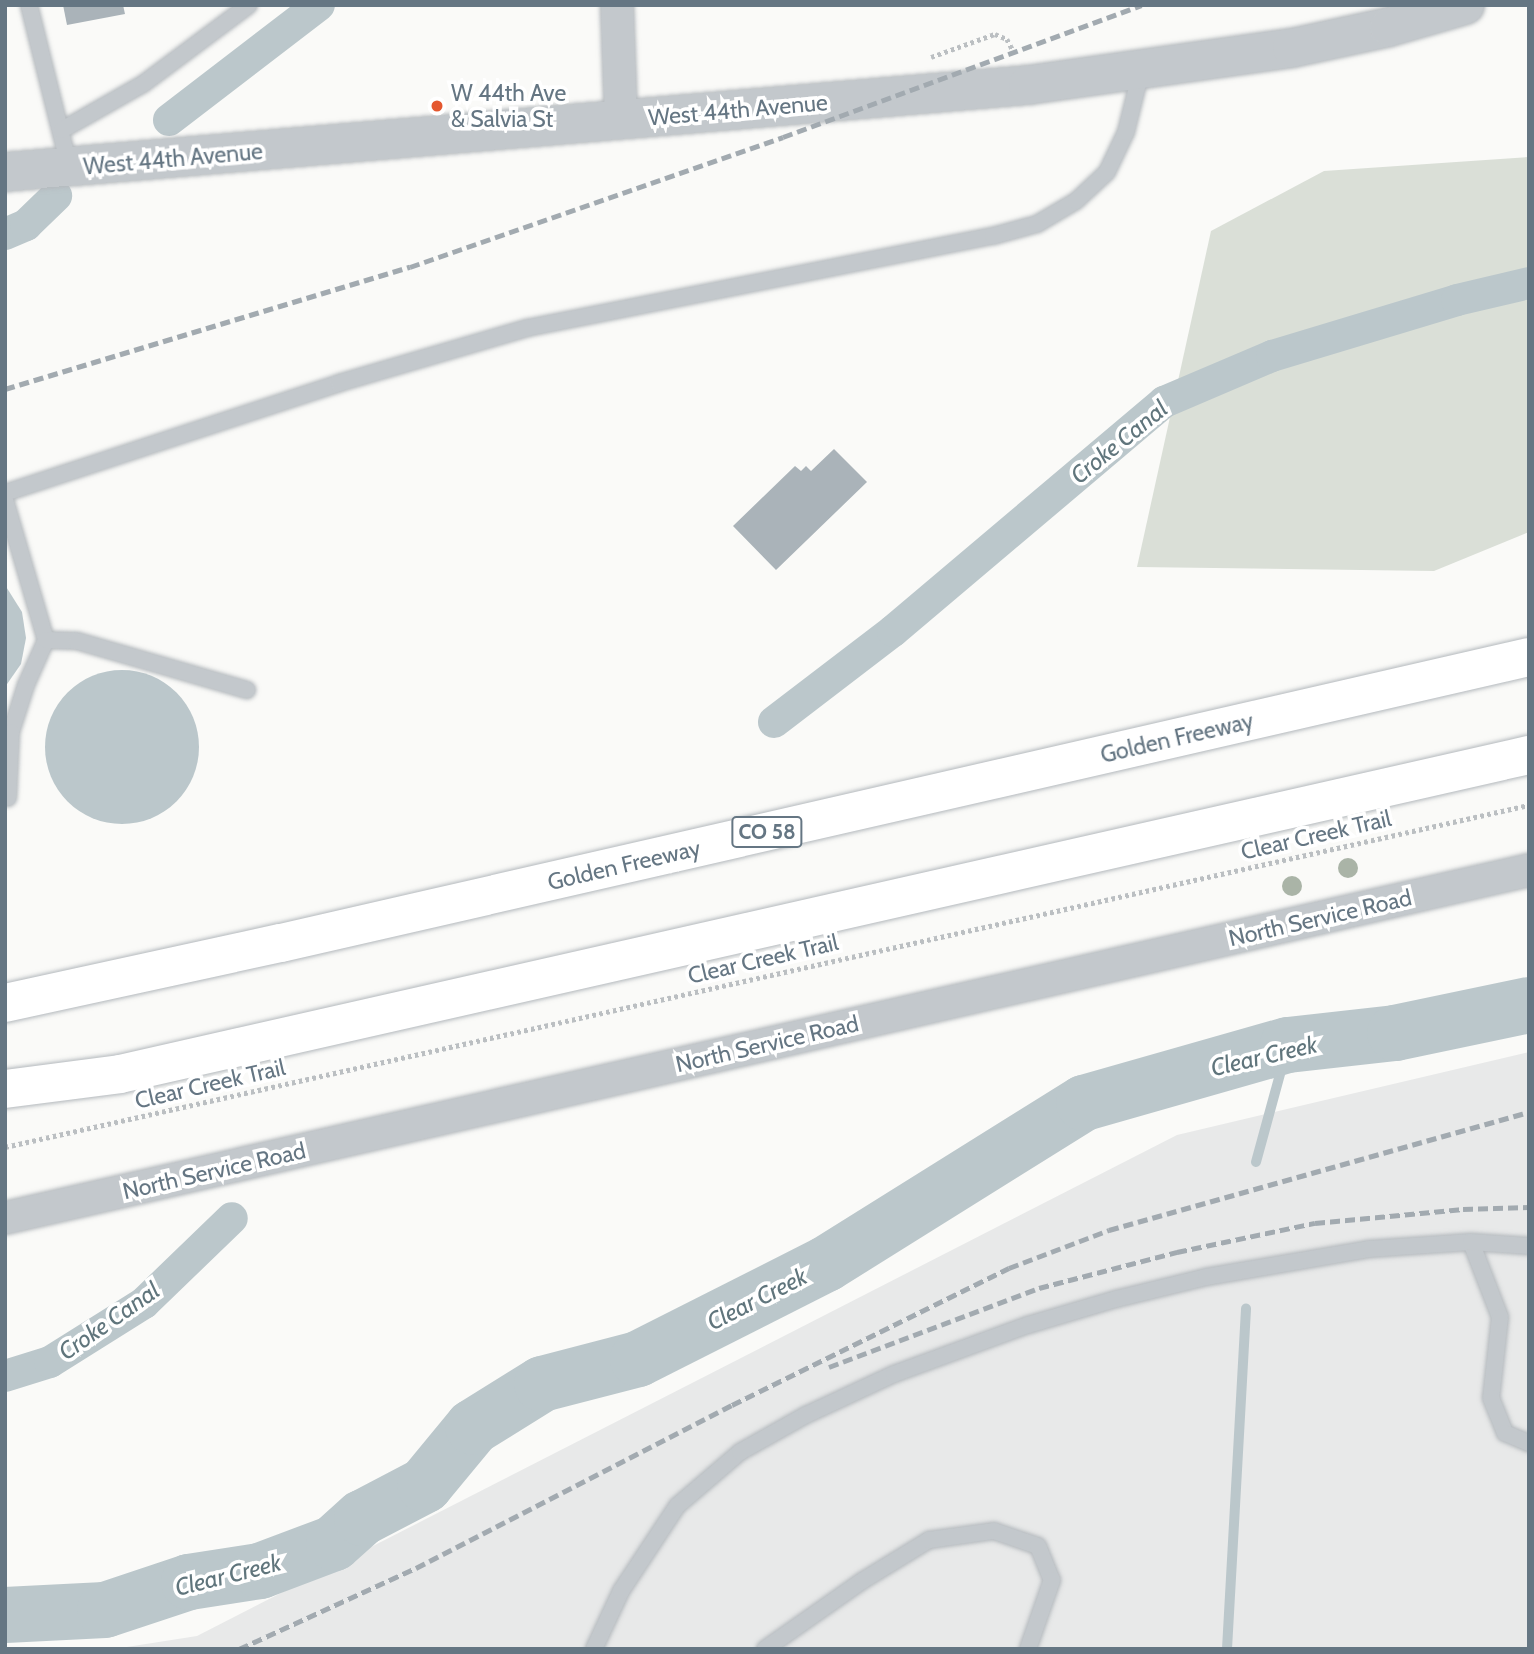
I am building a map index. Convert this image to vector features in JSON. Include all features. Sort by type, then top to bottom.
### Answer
[{"type":"highway","name":"Golden Freeway","points":[[5,1003],[295,940],[1529,657]]},
{"type":"highway","points":[[5,1089],[120,1074],[1529,755]]},
{"type":"street","points":[[617,5],[621,121]]},
{"type":"street","name":"West 44th Avenue","points":[[5,172],[1002,88],[1141,71],[1292,48],[1389,27],[1465,5]]},
{"type":"street","name":"North Service Road","points":[[5,1218],[1529,870]]},
{"type":"lane","points":[[29,5],[72,167]]},
{"type":"lane","points":[[62,130],[143,84],[249,5]]},
{"type":"lane","points":[[5,493],[339,383],[527,328],[993,236],[1037,223],[1076,201],[1107,172],[1126,132],[1141,71]]},
{"type":"lane","points":[[5,500],[46,640],[26,685],[11,732],[8,798]]},
{"type":"lane","points":[[46,640],[77,641],[247,690]]},
{"type":"lane","points":[[1471,1242],[1500,1317],[1491,1398],[1505,1433],[1529,1443]]},
{"type":"lane","points":[[594,1649],[621,1591],[677,1506],[740,1452],[806,1415],[906,1370],[1028,1325],[1116,1299],[1206,1277],[1369,1250],[1471,1242],[1529,1246]]},
{"type":"lane","points":[[765,1649],[862,1581],[929,1540],[994,1531],[1038,1546],[1052,1580],[1028,1649]]},
{"type":"path","name":"Clear Creek Trail","points":[[5,1147],[1529,806]]},
{"type":"shaded area","points":[[1529,157],[1529,532],[1434,571],[1137,567],[1211,231],[1324,171]]},
{"type":"shaded area","points":[[5,585],[22,612],[26,638],[21,664],[5,687]]},
{"type":"shaded area","points":[[122,670],[152,676],[177,692],[193,717],[199,747],[193,777],[177,802],[152,818],[122,824],[92,818],[67,802],[51,777],[45,747],[51,717],[67,692],[92,676]]},
{"type":"shaded area","points":[[1529,1052],[1529,1649],[114,1649],[197,1636],[1177,1135]]},
{"type":"building","points":[[63,5],[123,5],[125,14],[67,25]]},
{"type":"building","points":[[834,449],[867,482],[776,570],[733,526],[795,466],[801,471],[806,466],[811,471]]},
{"type":"waterway","points":[[169,120],[319,5]]},
{"type":"waterway","points":[[5,234],[26,225],[56,196]]},
{"type":"waterway","name":"Croke Canal","points":[[774,722],[893,631],[1164,402],[1272,356],[1457,300],[1529,283]]},
{"type":"waterway","name":"Clear Creek","points":[[5,1615],[105,1610],[189,1582],[260,1571],[334,1543],[362,1518],[425,1485],[473,1427],[542,1384],[638,1359],[826,1264],[1084,1103],[1288,1045],[1395,1033],[1529,1005]]},
{"type":"waterway","points":[[1256,1162],[1288,1045]]},
{"type":"waterway","name":"Croke Canal","points":[[5,1376],[50,1362],[144,1303],[232,1218]]},
{"type":"waterway","points":[[1227,1649],[1246,1309]]},
{"type":"railway","points":[[5,389],[410,267],[783,137],[1142,5]]},
{"type":"railway","points":[[239,1649],[416,1568],[732,1405],[1009,1268],[1109,1230],[1529,1112]]},
{"type":"railway","points":[[829,1367],[1039,1288],[1177,1252],[1315,1223],[1463,1209],[1529,1207]]},
{"type":"place","name":"W 44th Ave & Salvia St","points":[[437,106]]}]
